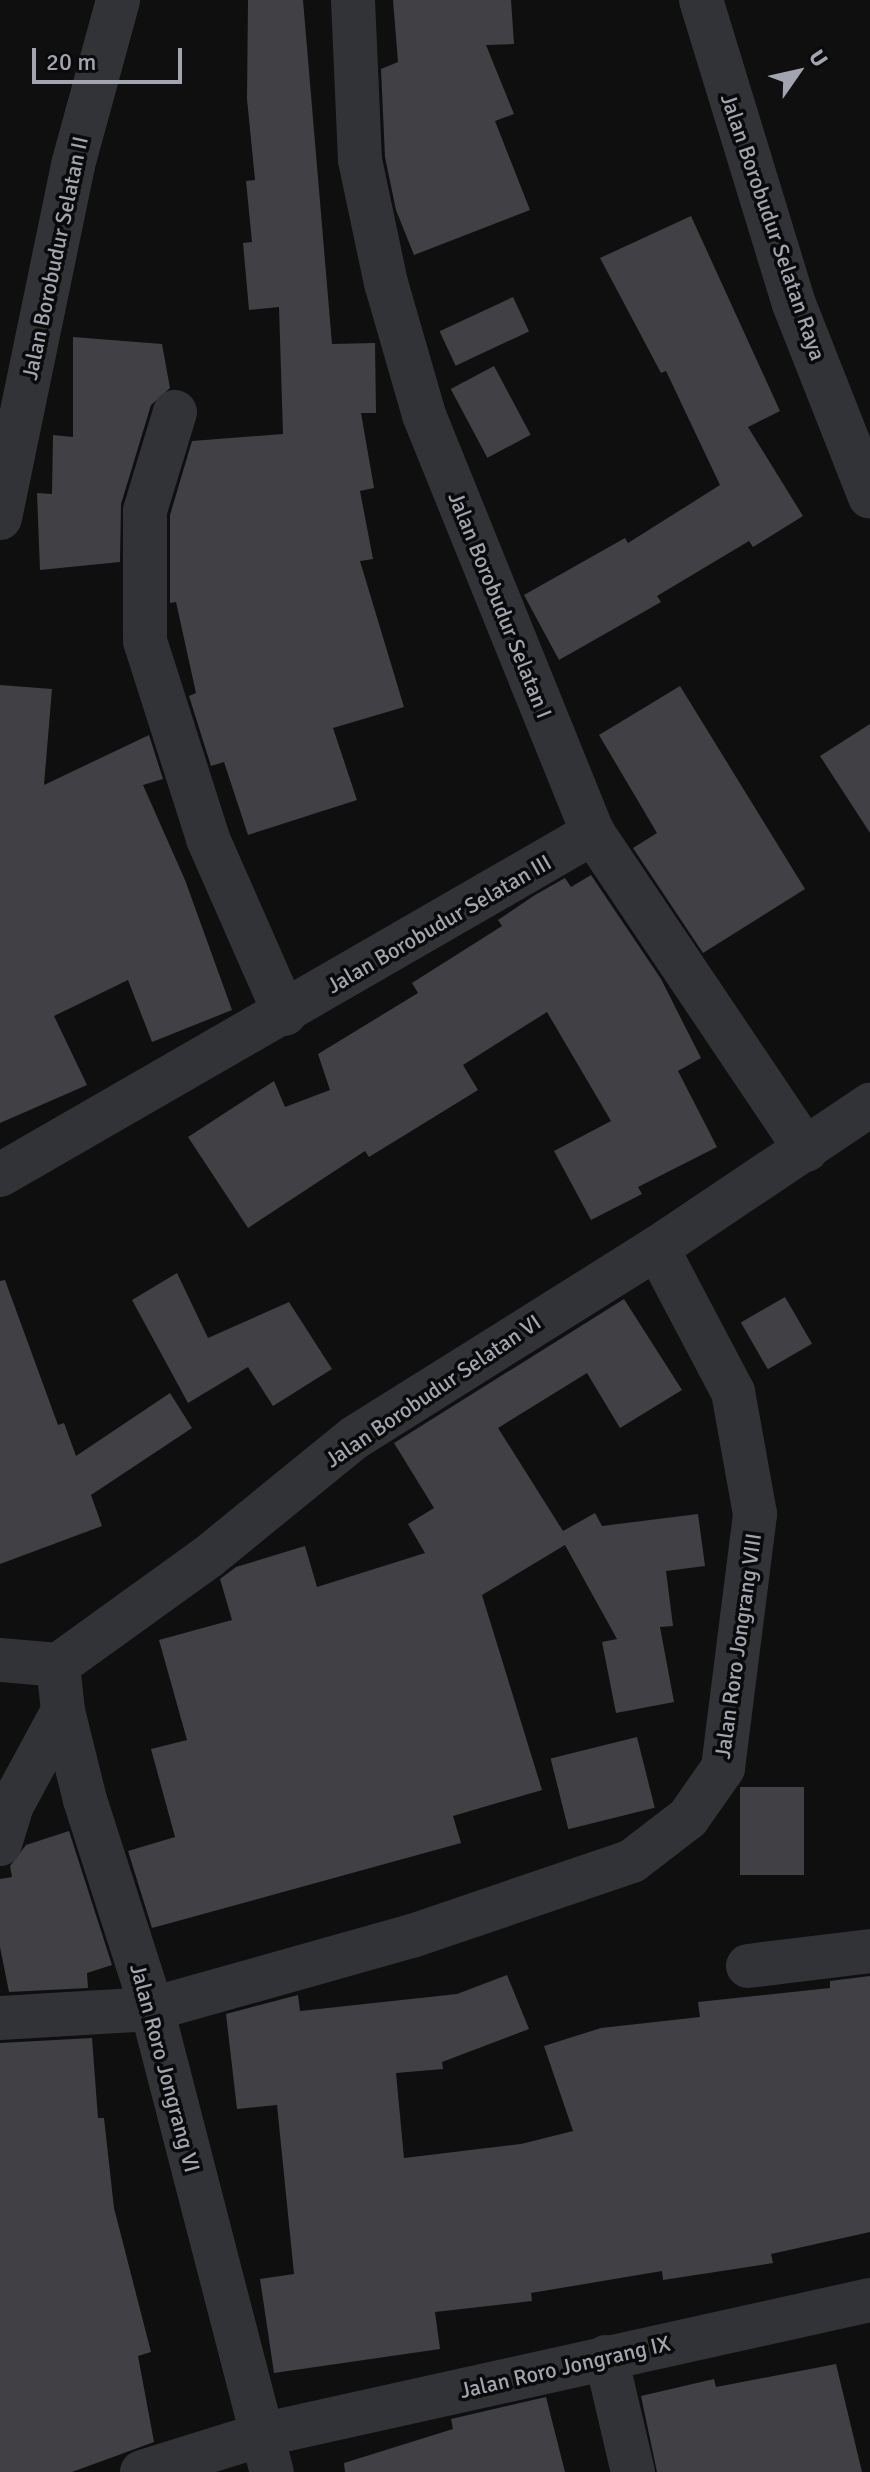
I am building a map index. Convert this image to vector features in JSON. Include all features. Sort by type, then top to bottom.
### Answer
[{"type":"street","name":"Jalan Borobudur Selatan II","points":[[0,518],[73,165],[118,0]]},
{"type":"street","name":"Jalan Borobudur Selatan I","points":[[353,0],[360,160],[386,283],[424,415],[593,833],[806,1150]]},
{"type":"street","name":"Jalan Borobudur Selatan Raya","points":[[701,0],[794,304],[870,497]]},
{"type":"street","points":[[175,412],[145,511],[145,641],[208,839],[285,1014]]},
{"type":"street","name":"Jalan Borobudur Selatan III","points":[[0,1175],[285,1014],[593,833]]},
{"type":"street","name":"Jalan Borobudur Selatan VI","points":[[58,1665],[208,1557],[354,1438],[657,1248],[870,1105]]},
{"type":"street","name":"Jalan Roro Jongrang VIII","points":[[0,2018],[152,2009],[412,1936],[632,1861],[688,1818],[723,1768],[755,1514],[733,1392],[657,1248]]},
{"type":"street","points":[[0,1660],[58,1665]]},
{"type":"street","name":"Jalan Roro Jongrang VI","points":[[58,1665],[63,1711],[152,2009],[266,2454]]},
{"type":"street","points":[[0,1844],[11,1807],[63,1711]]},
{"type":"street","points":[[748,1966],[870,1951]]},
{"type":"street","name":"Jalan Roro Jongrang IX","points":[[142,2472],[266,2454],[606,2357],[868,2309]]},
{"type":"street","points":[[606,2357],[633,2472]]},
{"type":"building","points":[[248,0],[303,0],[332,344],[375,343],[376,413],[361,413],[374,488],[360,491],[373,559],[360,561],[404,707],[333,728],[357,800],[248,835],[224,762],[211,766],[189,696],[196,693],[176,602],[170,603],[170,515],[192,441],[283,434],[279,307],[249,310],[243,243],[252,242],[246,181],[255,180],[247,99]]},
{"type":"building","points":[[393,0],[511,0],[514,44],[486,45],[514,114],[495,121],[530,210],[414,255],[396,210],[385,157],[381,69],[398,62]]},
{"type":"building","points":[[691,216],[780,411],[748,427],[803,516],[753,547],[749,541],[657,596],[661,602],[559,660],[524,595],[625,538],[628,543],[720,485],[666,371],[661,373],[600,258]]},
{"type":"building","points":[[513,297],[529,331],[456,366],[440,331]]},
{"type":"building","points":[[73,337],[162,344],[170,388],[151,405],[121,504],[120,562],[40,570],[37,493],[52,494],[53,435],[73,437]]},
{"type":"building","points":[[494,366],[531,435],[487,458],[451,389]]},
{"type":"building","points":[[0,685],[52,689],[44,785],[149,735],[163,779],[143,785],[185,880],[232,1010],[152,1042],[128,980],[54,1016],[87,1085],[0,1123]]},
{"type":"building","points":[[680,686],[805,889],[703,953],[633,848],[657,833],[599,735]]},
{"type":"building","points":[[870,724],[870,833],[820,756]]},
{"type":"building","points":[[591,875],[661,979],[701,1058],[678,1071],[717,1147],[638,1187],[642,1194],[591,1220],[554,1151],[611,1121],[547,1012],[463,1065],[478,1090],[369,1157],[365,1151],[248,1228],[188,1137],[274,1081],[285,1107],[330,1090],[318,1054],[418,993],[412,983],[502,926],[498,920],[535,895],[565,878],[571,887]]},
{"type":"building","points":[[177,1273],[208,1338],[289,1302],[332,1369],[273,1406],[248,1367],[188,1403],[132,1300]]},
{"type":"building","points":[[5,1280],[58,1425],[64,1423],[76,1456],[170,1393],[192,1428],[91,1495],[102,1526],[0,1564],[0,1281]]},
{"type":"building","points":[[785,1297],[812,1344],[768,1369],[741,1322]]},
{"type":"building","points":[[624,1299],[682,1390],[620,1428],[587,1373],[498,1428],[563,1531],[595,1513],[602,1526],[698,1514],[705,1566],[666,1571],[673,1626],[660,1627],[674,1702],[616,1713],[602,1642],[617,1639],[565,1545],[482,1595],[542,1790],[453,1816],[461,1843],[152,1928],[128,1851],[175,1837],[151,1749],[187,1740],[159,1640],[232,1620],[220,1579],[236,1567],[305,1546],[317,1587],[425,1553],[408,1524],[434,1508],[394,1443]]},
{"type":"building","points":[[637,1737],[655,1808],[568,1829],[551,1759]]},
{"type":"building","points":[[740,1787],[804,1787],[804,1875],[740,1875]]},
{"type":"building","points":[[69,1831],[112,1965],[87,1973],[88,1988],[9,1992],[0,1947],[0,1879],[12,1877],[10,1866],[26,1845]]},
{"type":"building","points":[[507,1975],[529,2029],[442,2062],[443,2069],[396,2073],[404,2158],[521,2144],[573,2131],[544,2046],[601,2028],[700,2017],[698,2002],[830,1988],[830,1981],[870,1976],[870,2232],[771,2254],[773,2263],[663,2280],[662,2271],[531,2293],[532,2301],[435,2312],[440,2349],[274,2373],[260,2279],[294,2274],[277,2105],[237,2109],[226,2014],[298,1995],[300,2011],[457,1994]]},
{"type":"building","points":[[92,2038],[98,2118],[104,2118],[114,2208],[151,2352],[138,2356],[154,2442],[72,2472],[0,2472],[0,2043]]},
{"type":"building","points":[[836,2364],[862,2472],[657,2472],[641,2396],[714,2379],[716,2387]]},
{"type":"building","points":[[546,2397],[565,2472],[345,2472],[344,2463],[453,2429],[451,2419]]}]
